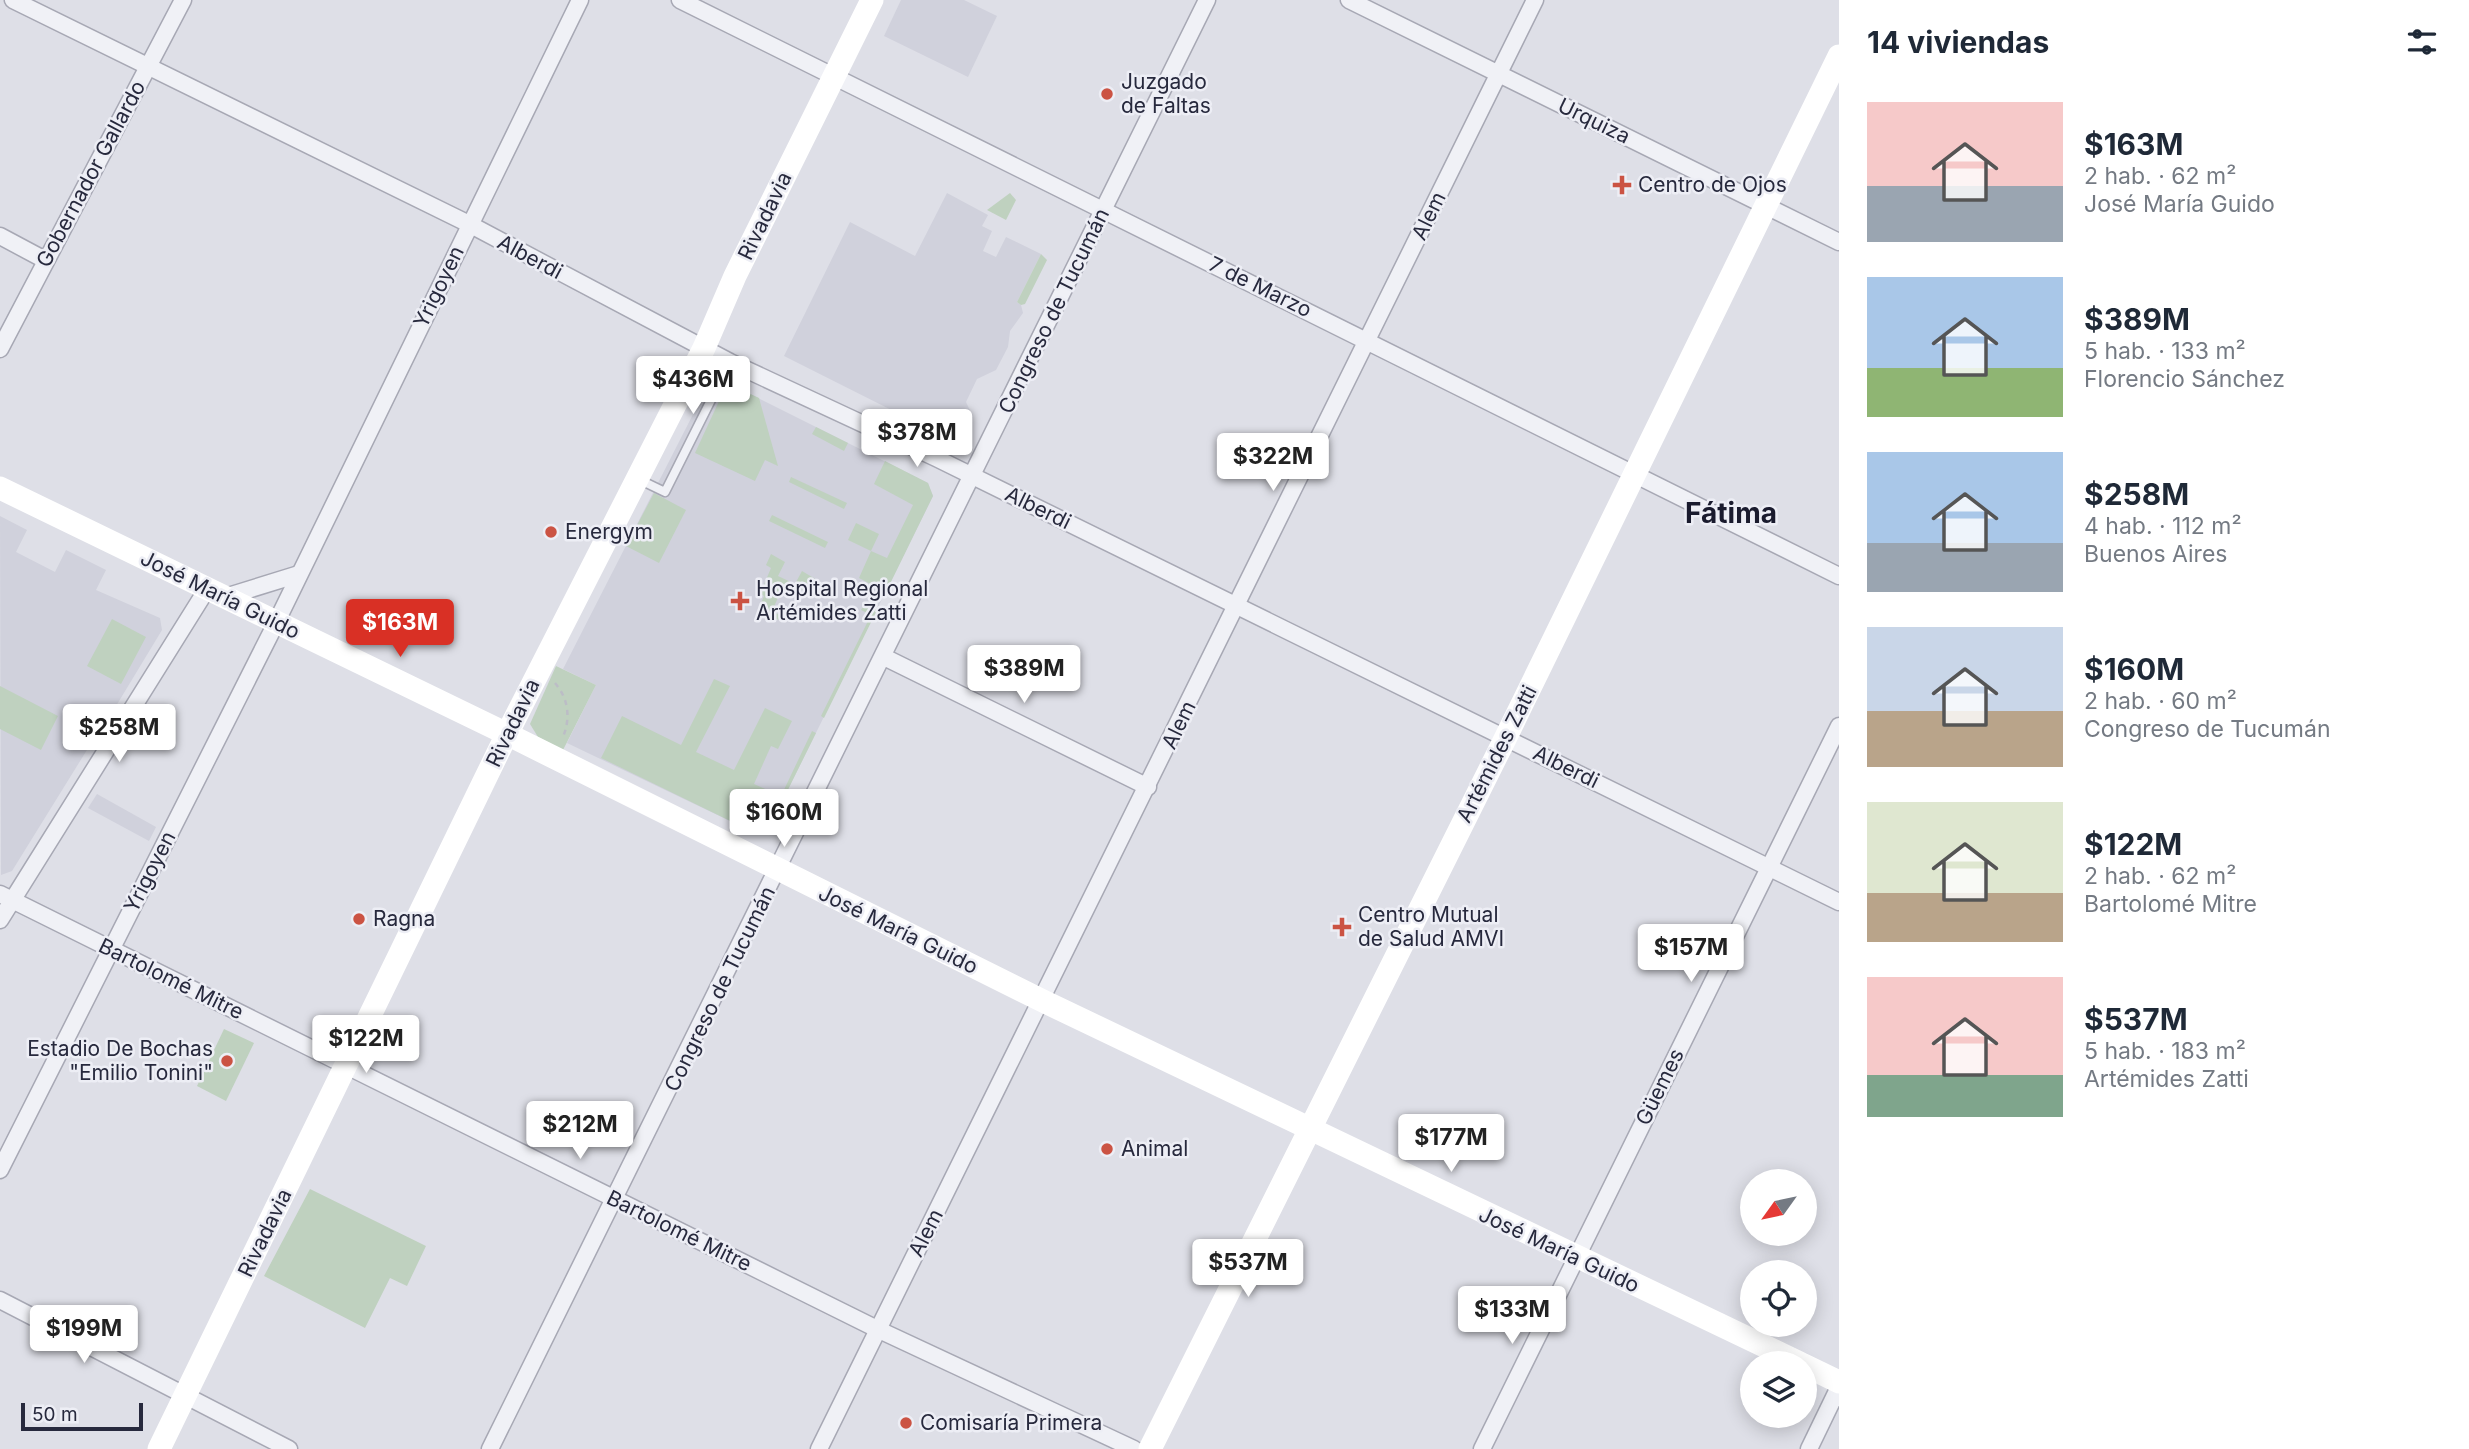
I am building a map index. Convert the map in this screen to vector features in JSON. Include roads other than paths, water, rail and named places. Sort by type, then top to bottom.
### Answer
[{"type":"main road","name":"Rivadavia","points":[[159,1449],[537,673],[704,348],[735,276],[872,0]]},
{"type":"main road","name":"Artémides Zatti","points":[[1150,1449],[1307,1130],[1506,737],[1839,56]]},
{"type":"main road","name":"José María Guido","points":[[0,488],[507,734],[778,871],[1307,1130],[1774,1351]]},
{"type":"main road","name":"José María Guido","points":[[1817,1371],[1839,1382]]},
{"type":"street","name":"Alberdi","points":[[13,0],[469,224],[730,362],[1238,605],[1839,902]]},
{"type":"street","name":"Gobernador Gallardo","points":[[0,349],[183,0]]},
{"type":"street","name":"Yrigoyen","points":[[0,1170],[276,623],[580,0]]},
{"type":"street","name":"7 de Marzo","points":[[680,0],[1839,576]]},
{"type":"street","name":"Congreso de Tucumán","points":[[490,1449],[1207,0]]},
{"type":"street","name":"Urquiza","points":[[1349,0],[1839,242]]},
{"type":"street","name":"Alem","points":[[819,1449],[1043,1001],[1535,0]]},
{"type":"street","points":[[0,236],[45,260]]},
{"type":"street","points":[[0,920],[6,897],[216,593],[299,574]]},
{"type":"street","points":[[884,657],[1148,787]]},
{"type":"street","name":"Güemes","points":[[1482,1449],[1839,726]]},
{"type":"street","name":"Bartolomé Mitre","points":[[6,897],[877,1329],[1135,1449]]},
{"type":"street","points":[[0,1300],[289,1449]]},
{"type":"street","points":[[1808,1449],[1839,1387]]},
{"type":"lane","points":[[636,478],[665,492],[730,362]]},
{"type":"place","name":"Juzgado de Faltas","points":[[1107,94]]},
{"type":"place","name":"Centro de Ojos","points":[[1622,185]]},
{"type":"place","name":"Energym","points":[[551,532]]},
{"type":"place","name":"Hospital Regional Artémides Zatti","points":[[740,601]]},
{"type":"place","name":"Ragna","points":[[359,919]]},
{"type":"place","name":"Centro Mutual de Salud AMVI","points":[[1342,927]]},
{"type":"place","name":"Estadio De Bochas \"Emilio Tonini\"","points":[[227,1061]]},
{"type":"place","name":"Animal","points":[[1107,1149]]},
{"type":"place","name":"Comisaría Primera","points":[[906,1423]]},
{"type":"district","name":"Fátima","points":[[1731,513]]}]
